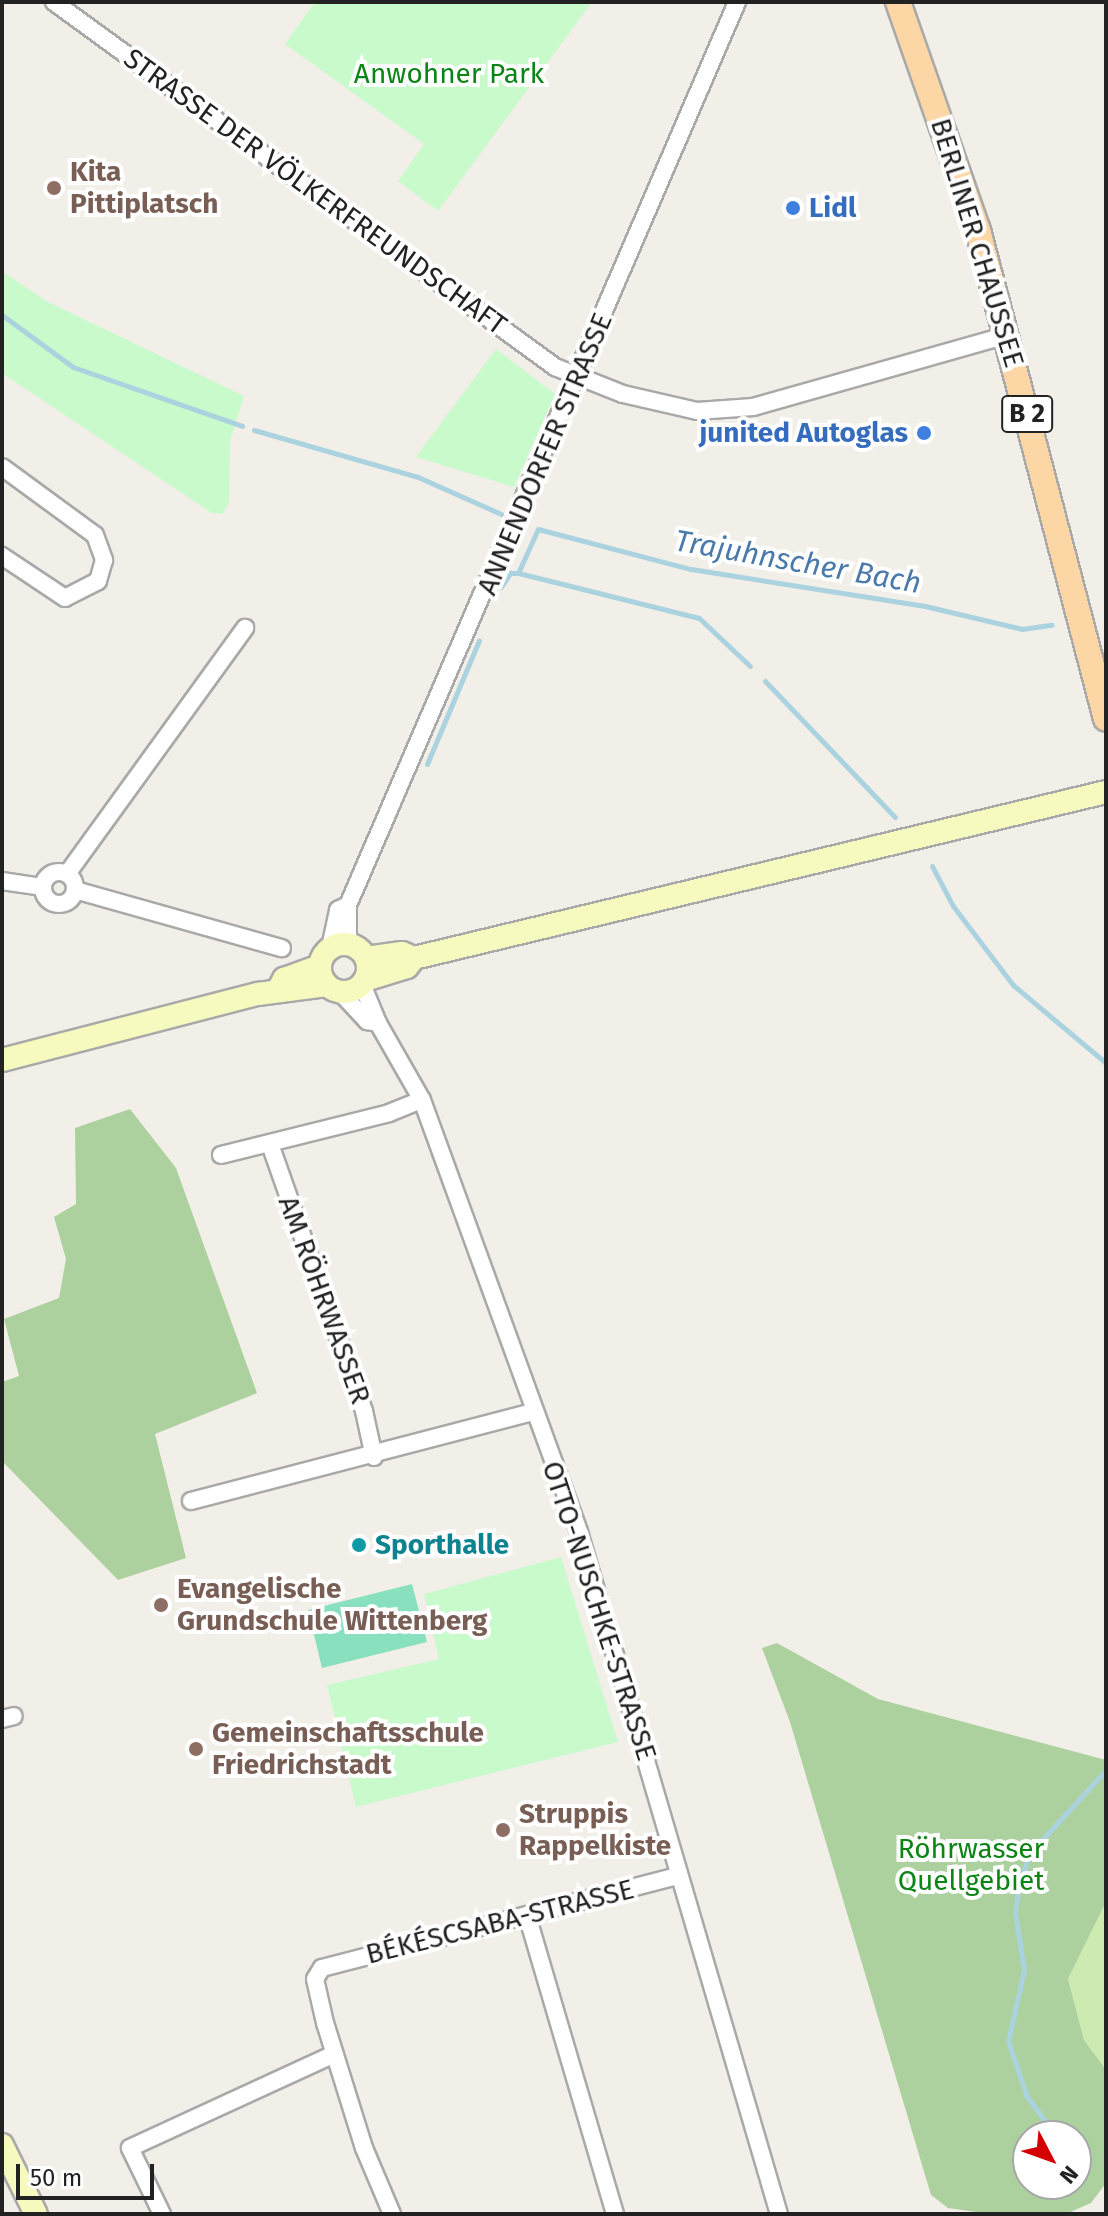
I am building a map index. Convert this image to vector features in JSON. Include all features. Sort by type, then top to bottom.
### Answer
[{"type":"main road","name":"BERLINER CHAUSSEE","points":[[898,2],[967,191],[1106,719]]},
{"type":"main road","points":[[2,1060],[278,990],[284,979],[333,967],[365,974],[407,967],[414,958],[1106,792]]},
{"type":"main road","points":[[333,967],[365,974]]},
{"type":"main road","points":[[2,2145],[36,2214]]},
{"type":"street","name":"STRASSE DER VÖLKERFREUNDSCHAFT","points":[[54,2],[555,367],[577,377],[674,408],[738,409],[1007,335]]},
{"type":"street","name":"ANNENDORFER STRASSE","points":[[333,967],[348,905],[737,2]]},
{"type":"street","points":[[2,467],[95,535],[104,560],[98,581],[65,598],[2,556]]},
{"type":"street","points":[[67,874],[245,628]]},
{"type":"street","points":[[42,887],[51,874],[67,874]]},
{"type":"street","points":[[67,874],[75,890],[282,948]]},
{"type":"street","points":[[2,881],[42,887]]},
{"type":"street","points":[[42,887],[45,897],[57,905],[71,900],[75,890]]},
{"type":"street","name":"OTTO-NUSCHKE-STRASSE","points":[[333,967],[367,1021],[378,1023]]},
{"type":"street","name":"OTTO-NUSCHKE-STRASSE","points":[[365,974],[378,1023],[422,1100],[602,1603],[679,1876],[746,2090],[779,2214]]},
{"type":"street","points":[[221,1155],[422,1100]]},
{"type":"street","name":"AM RÖHRWASSER","points":[[270,1144],[364,1411],[374,1457]]},
{"type":"street","points":[[191,1501],[374,1457],[532,1412]]},
{"type":"street","name":"BÉKÉSCSABA-STRASSE","points":[[334,2054],[316,1989],[322,1968],[679,1876]]},
{"type":"street","points":[[527,1915],[615,2214]]},
{"type":"street","points":[[162,2214],[130,2148],[334,2054],[392,2214]]},
{"type":"green space","name":"Anwohner Park","points":[[315,2],[592,2],[438,211],[398,181],[424,144],[285,44]]},
{"type":"green space","points":[[2,271],[46,301],[244,396],[230,441],[229,503],[223,514],[212,513],[2,373]]},
{"type":"green space","points":[[496,349],[555,394],[514,487],[416,457]]},
{"type":"green space","points":[[130,1109],[176,1168],[257,1393],[155,1434],[186,1558],[118,1580],[3,1462],[2,1382],[19,1376],[4,1319],[59,1298],[66,1259],[54,1217],[76,1204],[75,1128]]},
{"type":"green space","points":[[561,1557],[618,1742],[356,1807],[327,1685],[439,1659],[424,1594]]},
{"type":"green space","points":[[412,1584],[427,1642],[322,1668],[308,1610]]},
{"type":"green space","name":"Röhrwasser Quellgebiet","points":[[777,1643],[878,1699],[1106,1760],[1106,1902],[1068,1979],[1084,2040],[1104,2067],[1106,2183],[1091,2203],[1066,2214],[990,2214],[948,2208],[931,2195],[790,1722],[762,1648]]},
{"type":"green space","points":[[1106,1902],[1106,2121],[1101,2110],[1104,2067],[1084,2040],[1068,1979]]},
{"type":"waterway","name":"Trajuhnscher Bach","points":[[2,315],[73,367],[242,426]]},
{"type":"waterway","name":"Trajuhnscher Bach","points":[[254,430],[418,477],[501,514]]},
{"type":"waterway","name":"Trajuhnscher Bach","points":[[750,666],[699,618],[518,573],[538,529],[691,569],[925,606],[1022,629],[1052,625]]},
{"type":"waterway","points":[[501,587],[510,573],[518,573]]},
{"type":"waterway","points":[[427,764],[479,640]]},
{"type":"waterway","points":[[765,681],[895,817]]},
{"type":"waterway","points":[[932,866],[953,906],[1013,985],[1106,1063]]},
{"type":"waterway","points":[[1044,2120],[1027,2097],[1008,2041],[1024,1970],[1015,1912],[1018,1890],[1029,1854],[1106,1770]]},
{"type":"place","name":"Kita Pittiplatsch","points":[[54,188]]},
{"type":"place","name":"Lidl","points":[[793,208]]},
{"type":"place","name":"junited Autoglas","points":[[924,433]]},
{"type":"place","name":"Sporthalle","points":[[359,1545]]},
{"type":"place","name":"Evangelische Grundschule Wittenberg","points":[[161,1605]]},
{"type":"place","name":"Gemeinschaftsschule Friedrichstadt","points":[[196,1749]]},
{"type":"place","name":"Struppis Rappelkiste","points":[[503,1830]]}]
